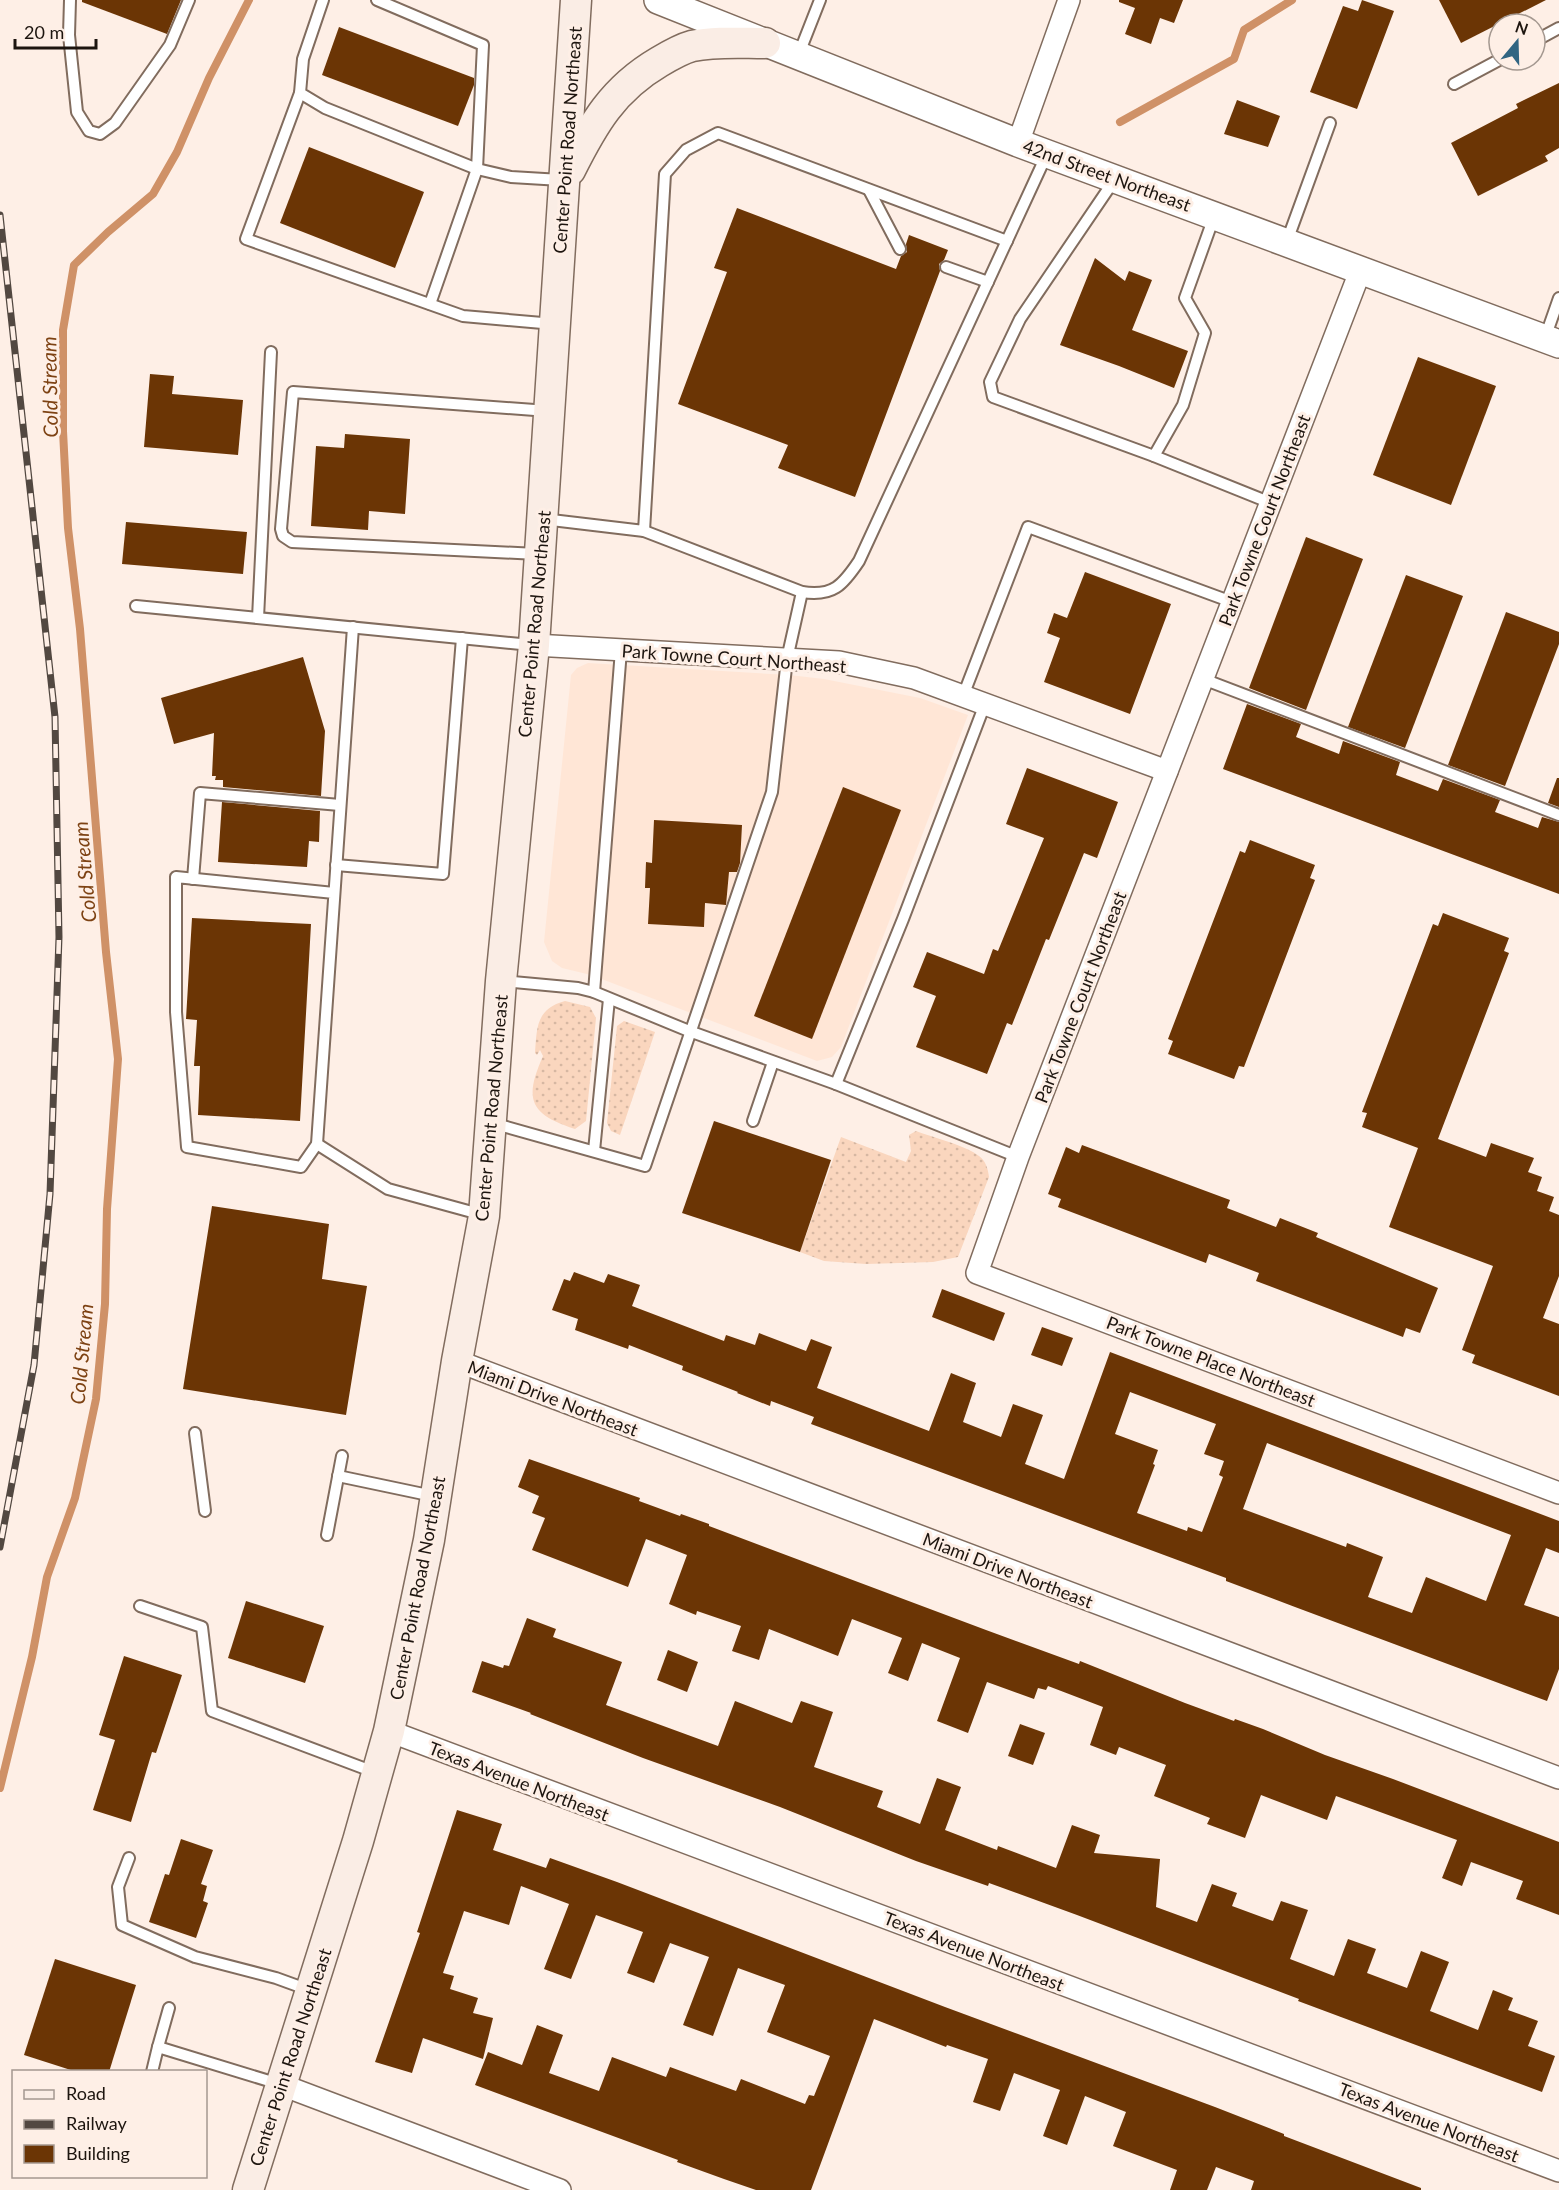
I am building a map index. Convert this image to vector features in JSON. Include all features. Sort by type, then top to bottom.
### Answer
[{"type":"main road","name":"Center Point Road Northeast","points":[[248,2190],[358,1841],[388,1731],[429,1540],[457,1361],[484,1216],[501,981],[534,645],[576,0]]},
{"type":"main road","points":[[564,180],[586,137],[604,110],[621,89],[641,72],[689,47],[713,43],[765,43]]},
{"type":"street","name":"42nd Street Northeast","points":[[658,0],[1018,143],[1552,341]]},
{"type":"street","points":[[1018,143],[1069,0]]},
{"type":"street","name":"Park Towne Court Northeast","points":[[1018,1157],[1361,269]]},
{"type":"street","name":"Park Towne Court Northeast","points":[[534,645],[839,662],[914,678],[1167,771]]},
{"type":"street","name":"Park Towne Place Northeast","points":[[1018,1157],[977,1273],[1559,1493]]},
{"type":"street","name":"Miami Drive Northeast","points":[[457,1361],[1559,1778]]},
{"type":"street","name":"Texas Avenue Northeast","points":[[388,1731],[1559,2171]]},
{"type":"street","points":[[282,2085],[560,2190]]},
{"type":"lane","points":[[70,0],[69,35],[77,112],[89,132],[100,134],[115,123],[170,45],[189,0]]},
{"type":"lane","points":[[323,0],[303,59],[300,93],[246,239],[463,316],[555,324]]},
{"type":"lane","points":[[378,0],[483,45],[477,169],[430,304]]},
{"type":"lane","points":[[798,56],[819,0]]},
{"type":"lane","points":[[1454,84],[1487,66]]},
{"type":"lane","points":[[300,93],[325,108],[477,169],[511,177],[564,180]]},
{"type":"lane","points":[[1287,242],[1330,123]]},
{"type":"lane","points":[[644,531],[665,174],[686,150],[717,133],[1007,241]]},
{"type":"lane","points":[[543,519],[644,531],[802,592],[818,594],[835,588],[849,575],[859,561],[1047,154]]},
{"type":"lane","points":[[1115,179],[1020,319],[990,382],[993,397],[1154,456],[1271,503]]},
{"type":"lane","points":[[870,190],[900,249]]},
{"type":"lane","points":[[1154,456],[1183,405],[1205,333],[1185,298],[1215,215]]},
{"type":"lane","points":[[946,267],[988,282]]},
{"type":"lane","points":[[1552,341],[1559,298]]},
{"type":"lane","points":[[258,618],[272,352]]},
{"type":"lane","points":[[540,554],[292,542],[283,536],[281,529],[292,392],[550,411]]},
{"type":"lane","points":[[963,696],[1028,527],[1232,602]]},
{"type":"lane","points":[[491,1122],[645,1166],[772,792],[788,659],[802,592]]},
{"type":"lane","points":[[135,606],[534,645]]},
{"type":"lane","points":[[334,893],[176,877],[176,1012],[187,1147],[301,1167],[317,1144],[353,627]]},
{"type":"lane","points":[[336,865],[443,874],[462,638]]},
{"type":"lane","points":[[594,992],[621,650]]},
{"type":"lane","points":[[1203,679],[1559,815]]},
{"type":"lane","points":[[836,1084],[903,919],[985,705]]},
{"type":"lane","points":[[193,879],[200,793],[340,806]]},
{"type":"lane","points":[[501,981],[578,988],[594,992],[689,1031],[836,1084],[1018,1157]]},
{"type":"lane","points":[[594,1151],[609,999]]},
{"type":"lane","points":[[753,1121],[773,1062]]},
{"type":"lane","points":[[317,1144],[388,1189],[484,1216]]},
{"type":"lane","points":[[195,1433],[205,1511]]},
{"type":"lane","points":[[327,1535],[342,1456]]},
{"type":"lane","points":[[338,1476],[436,1497]]},
{"type":"lane","points":[[140,1606],[202,1627],[212,1711],[377,1773]]},
{"type":"lane","points":[[129,1858],[118,1887],[122,1926],[195,1956],[276,1978],[312,1991]]},
{"type":"lane","points":[[152,2070],[169,2008]]},
{"type":"lane","points":[[158,2048],[282,2085]]},
{"type":"shaded area","points":[[588,663],[824,679],[920,698],[968,715],[841,1047],[832,1057],[817,1061],[591,975],[562,968],[552,961],[544,942],[571,675],[577,668]]},
{"type":"shaded area","points":[[565,1001],[590,1007],[596,1018],[586,1121],[575,1129],[540,1111],[533,1094],[537,1071],[543,1056],[540,1050],[537,1055],[535,1053],[540,1020],[548,1009]]},
{"type":"shaded area","points":[[624,1021],[655,1032],[620,1135],[611,1131],[607,1123],[617,1026]]},
{"type":"shaded area","points":[[916,1131],[974,1152],[983,1160],[987,1168],[989,1177],[958,1257],[933,1262],[866,1264],[824,1261],[800,1252],[841,1137],[906,1162],[911,1151],[909,1135]]},
{"type":"building","points":[[82,0],[181,0],[167,34],[82,2]]},
{"type":"building","points":[[1119,0],[1183,0],[1174,23],[1160,18],[1151,44],[1125,34],[1135,8]]},
{"type":"building","points":[[1362,0],[1394,11],[1357,109],[1310,92],[1343,6],[1358,11]]},
{"type":"building","points":[[1439,0],[1546,0],[1522,12],[1487,12],[1487,30],[1461,43]]},
{"type":"building","points":[[339,27],[474,78],[474,85],[458,126],[322,75]]},
{"type":"building","points":[[1559,83],[1559,148],[1545,156],[1548,161],[1478,196],[1451,143],[1518,108],[1516,104]]},
{"type":"building","points":[[1237,100],[1280,116],[1268,147],[1224,134]]},
{"type":"building","points":[[309,147],[424,192],[395,268],[280,223]]},
{"type":"building","points":[[737,208],[896,269],[901,256],[907,252],[906,244],[909,235],[948,250],[944,260],[939,264],[940,271],[855,497],[778,468],[788,445],[678,404],[727,272],[714,268]]},
{"type":"building","points":[[1095,258],[1125,281],[1129,271],[1152,280],[1132,330],[1188,351],[1174,388],[1060,345]]},
{"type":"building","points":[[1418,357],[1496,386],[1451,505],[1373,475]]},
{"type":"building","points":[[150,374],[174,376],[172,394],[243,400],[238,455],[144,447]]},
{"type":"building","points":[[345,434],[410,439],[405,514],[369,511],[368,530],[311,526],[316,446],[344,448]]},
{"type":"building","points":[[126,522],[247,532],[243,574],[122,564]]},
{"type":"building","points":[[1306,537],[1363,559],[1306,710],[1249,688]]},
{"type":"building","points":[[1085,572],[1171,604],[1130,714],[1044,682],[1060,638],[1047,633],[1054,613],[1067,618]]},
{"type":"building","points":[[1406,575],[1463,596],[1405,748],[1348,727]]},
{"type":"building","points":[[1506,612],[1559,632],[1559,644],[1505,786],[1448,765]]},
{"type":"building","points":[[303,657],[325,731],[321,796],[223,787],[223,780],[215,780],[216,776],[212,776],[214,733],[174,744],[161,698]]},
{"type":"building","points":[[1247,704],[1301,724],[1296,737],[1339,754],[1343,741],[1400,762],[1396,775],[1438,791],[1443,779],[1500,800],[1495,812],[1538,828],[1542,817],[1559,822],[1559,894],[1223,769]]},
{"type":"building","points":[[1027,768],[1118,802],[1097,858],[1084,853],[1049,940],[1046,939],[1012,1025],[1007,1023],[987,1074],[916,1047],[936,996],[913,987],[927,952],[984,974],[993,949],[998,951],[1044,838],[1006,824]]},
{"type":"building","points":[[1557,778],[1559,778],[1559,807],[1548,803]]},
{"type":"building","points":[[843,787],[901,810],[812,1039],[754,1016]]},
{"type":"building","points":[[222,802],[320,811],[319,842],[309,841],[307,867],[218,862]]},
{"type":"building","points":[[654,820],[742,825],[740,863],[737,872],[729,872],[726,905],[705,903],[704,927],[648,924],[650,888],[645,888],[646,862],[652,863]]},
{"type":"building","points":[[1250,840],[1315,865],[1310,878],[1315,880],[1244,1067],[1239,1066],[1234,1079],[1168,1054],[1173,1041],[1168,1039],[1240,851],[1245,853]]},
{"type":"building","points":[[1443,913],[1509,938],[1504,951],[1509,953],[1438,1139],[1486,1157],[1491,1143],[1534,1158],[1528,1172],[1542,1177],[1537,1191],[1554,1197],[1549,1211],[1559,1215],[1559,1276],[1543,1318],[1559,1324],[1559,1396],[1472,1363],[1475,1355],[1462,1350],[1493,1266],[1389,1227],[1418,1148],[1362,1127],[1367,1113],[1362,1112],[1433,924],[1438,926]]},
{"type":"building","points":[[192,918],[311,924],[300,1121],[198,1115],[200,1066],[194,1066],[197,1020],[186,1019]]},
{"type":"building","points":[[714,1121],[831,1160],[800,1252],[682,1213]]},
{"type":"building","points":[[1082,1145],[1230,1200],[1227,1208],[1276,1227],[1280,1218],[1318,1233],[1316,1237],[1438,1288],[1420,1333],[1406,1328],[1403,1337],[1256,1281],[1259,1273],[1209,1254],[1206,1263],[1058,1207],[1061,1199],[1048,1194],[1066,1147],[1079,1153]]},
{"type":"building","points":[[212,1206],[329,1224],[322,1279],[367,1286],[346,1415],[183,1389]]},
{"type":"building","points":[[574,1272],[604,1283],[608,1274],[640,1285],[632,1306],[724,1341],[726,1335],[755,1345],[759,1333],[806,1351],[811,1339],[832,1347],[817,1388],[929,1431],[951,1373],[976,1383],[963,1422],[1001,1437],[1013,1404],[1043,1415],[1025,1464],[1064,1479],[1110,1352],[1559,1521],[1559,1553],[1546,1548],[1524,1605],[1559,1617],[1559,1669],[1547,1701],[1226,1581],[1226,1578],[811,1424],[814,1417],[771,1401],[770,1406],[682,1370],[683,1366],[629,1345],[628,1349],[575,1330],[578,1319],[552,1310],[564,1279],[570,1281]],"holes":[[[1130,1392],[1216,1424],[1204,1454],[1224,1461],[1219,1475],[1223,1477],[1202,1532],[1188,1527],[1187,1531],[1137,1513],[1155,1465],[1153,1464],[1158,1450],[1115,1434]],[[1267,1443],[1511,1535],[1486,1601],[1426,1577],[1412,1613],[1368,1597],[1383,1557],[1347,1543],[1346,1547],[1243,1509]]]},
{"type":"building","points":[[942,1289],[1005,1313],[994,1341],[932,1317]]},
{"type":"building","points":[[1042,1327],[1073,1338],[1062,1366],[1031,1355]]},
{"type":"building","points":[[529,1459],[640,1498],[639,1501],[709,1524],[709,1526],[986,1630],[1079,1664],[1080,1661],[1185,1703],[1263,1729],[1325,1755],[1559,1842],[1559,1915],[1516,1899],[1523,1881],[1471,1862],[1462,1886],[1442,1878],[1457,1840],[1336,1796],[1327,1820],[1261,1795],[1245,1838],[1207,1824],[1210,1818],[1154,1796],[1166,1765],[1119,1747],[1116,1755],[1090,1745],[1103,1707],[1048,1686],[1046,1690],[1038,1688],[1034,1699],[987,1682],[968,1733],[937,1721],[960,1658],[922,1643],[908,1681],[888,1673],[902,1638],[852,1619],[838,1656],[769,1629],[759,1660],[732,1651],[741,1626],[697,1611],[696,1615],[669,1604],[687,1555],[646,1539],[628,1587],[532,1550],[545,1518],[532,1513],[539,1496],[518,1487]]},
{"type":"building","points":[[246,1601],[324,1626],[305,1683],[228,1658]]},
{"type":"building","points":[[527,1618],[556,1629],[553,1637],[622,1662],[606,1705],[718,1746],[735,1701],[792,1723],[801,1701],[833,1712],[814,1767],[883,1791],[877,1807],[920,1824],[937,1778],[961,1787],[945,1830],[997,1850],[998,1846],[1056,1868],[1072,1825],[1100,1835],[1094,1853],[1160,1859],[1156,1907],[1197,1922],[1212,1884],[1237,1893],[1232,1906],[1273,1921],[1281,1901],[1308,1910],[1290,1959],[1334,1976],[1348,1939],[1376,1949],[1367,1973],[1407,1988],[1421,1951],[1449,1962],[1430,2011],[1478,2030],[1493,1990],[1513,1998],[1508,2010],[1538,2021],[1528,2046],[1555,2056],[1542,2092],[1077,1915],[989,1883],[988,1886],[916,1861],[780,1807],[643,1758],[472,1692],[482,1661],[503,1668],[504,1665],[509,1666]]},
{"type":"building","points":[[668,1650],[698,1662],[687,1692],[657,1680]]},
{"type":"building","points":[[124,1656],[182,1675],[156,1753],[152,1752],[131,1822],[93,1810],[115,1740],[99,1735]]},
{"type":"building","points":[[1020,1724],[1045,1733],[1033,1765],[1008,1756]]},
{"type":"building","points":[[457,1810],[502,1824],[493,1850],[546,1868],[550,1858],[617,1882],[1215,2107],[1421,2188],[1421,2190],[1251,2190],[1254,2181],[1216,2167],[1207,2190],[1170,2190],[1177,2170],[1113,2146],[1126,2112],[1085,2096],[1067,2145],[1043,2136],[1060,2090],[1014,2073],[1000,2111],[973,2102],[988,2059],[947,2045],[946,2047],[874,2019],[811,2190],[756,2190],[475,2085],[488,2052],[522,2065],[537,2025],[563,2035],[549,2073],[599,2091],[612,2057],[666,2077],[670,2067],[736,2091],[741,2079],[805,2104],[809,2095],[814,2096],[830,2056],[767,2032],[785,1985],[738,1968],[713,2036],[683,2025],[709,1957],[670,1943],[654,1983],[627,1973],[643,1932],[596,1915],[571,1979],[544,1969],[569,1904],[521,1886],[509,1925],[464,1911],[443,1973],[454,1976],[450,1989],[478,1998],[473,2013],[493,2018],[483,2059],[423,2038],[412,2073],[375,2062],[420,1933],[417,1932]]},
{"type":"building","points":[[181,1839],[213,1850],[201,1884],[207,1886],[203,1901],[208,1903],[196,1938],[149,1922],[165,1874],[169,1875]]},
{"type":"building","points":[[55,1959],[136,1985],[110,2070],[71,2070],[24,2055]]},
{"type":"waterway","name":"Cold Stream","points":[[0,1788],[32,1657],[47,1577],[75,1498],[96,1399],[105,1304],[107,1209],[118,1059],[106,952],[80,629],[68,528],[63,431],[63,330],[74,265],[108,232],[153,194],[177,152],[209,78],[249,0]]},
{"type":"waterway","points":[[1120,122],[1234,59],[1244,30],[1292,0]]},
{"type":"railway","points":[[0,215],[55,717],[59,937],[50,1194],[34,1365],[0,1547]]}]
